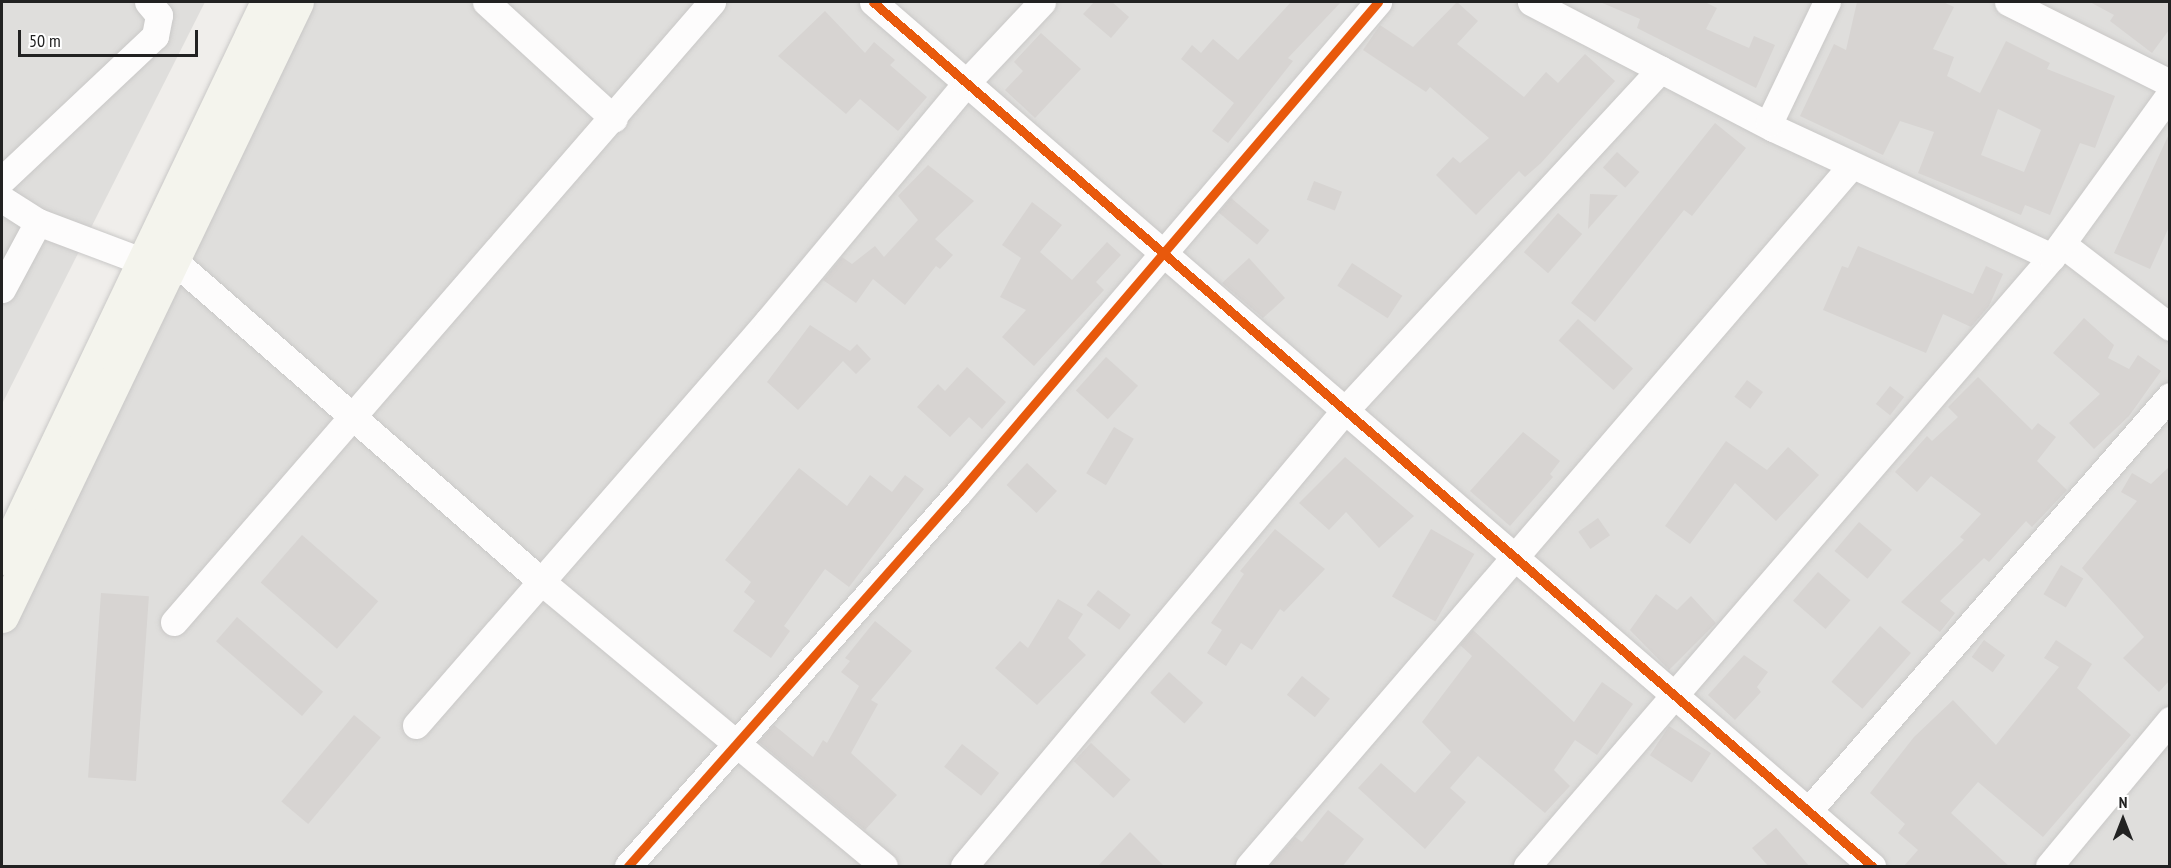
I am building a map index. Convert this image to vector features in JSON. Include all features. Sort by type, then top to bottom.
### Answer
[{"type":"street","points":[[2,180],[155,36],[159,15],[148,2]]},
{"type":"street","points":[[2,616],[158,260],[267,2]]},
{"type":"street","points":[[2,558],[158,260],[297,2]]},
{"type":"street","points":[[486,2],[614,119]]},
{"type":"street","points":[[174,622],[349,418],[614,119],[712,2]]},
{"type":"street","points":[[873,2],[1346,409],[1512,559],[1676,696],[1872,867]]},
{"type":"street","points":[[416,725],[543,583],[966,83],[1042,2]]},
{"type":"street","points":[[628,867],[1164,252],[1378,2]]},
{"type":"street","points":[[1531,2],[1851,166],[2057,250],[2169,327]]},
{"type":"street","points":[[1769,123],[1827,2]]},
{"type":"street","points":[[2008,2],[2169,83]]},
{"type":"street","points":[[964,867],[1346,409],[1661,69]]},
{"type":"street","points":[[1527,867],[2057,250],[2169,94]]},
{"type":"street","points":[[1249,867],[1851,166]]},
{"type":"street","points":[[2,199],[38,222],[158,260],[884,867]]},
{"type":"street","points":[[2,289],[38,222]]},
{"type":"street","points":[[1809,810],[2169,396]]},
{"type":"street","points":[[2049,867],[2169,720]]},
{"type":"shaded area","points":[[2,2],[205,2],[2,404]]},
{"type":"shaded area","points":[[276,2],[2169,2],[2169,866],[2,866],[2,612]]},
{"type":"building","points":[[1094,2],[1112,2],[1129,17],[1111,38],[1083,14]]},
{"type":"building","points":[[1291,2],[1341,2],[1288,58],[1293,61],[1228,143],[1212,131],[1234,103],[1181,59],[1192,45],[1201,53],[1213,39],[1238,60]]},
{"type":"building","points":[[1457,2],[1478,21],[1457,44],[1524,97],[1546,72],[1558,83],[1585,54],[1615,81],[1541,163],[1525,177],[1519,171],[1476,215],[1436,175],[1453,157],[1460,163],[1489,138],[1430,87],[1426,92],[1363,50],[1380,25],[1413,47]]},
{"type":"building","points":[[1600,2],[1705,2],[1717,8],[1706,29],[1749,48],[1754,36],[1775,45],[1756,88],[1637,28],[1640,19]]},
{"type":"building","points":[[1857,2],[1943,2],[1954,7],[1933,49],[1954,57],[1947,76],[1980,93],[2006,41],[2050,63],[2047,69],[2115,96],[2095,148],[2080,143],[2050,215],[2025,205],[2021,215],[1918,173],[1934,132],[1900,121],[1883,155],[1800,116],[1834,44],[1846,50]],"holes":[[[1998,109],[2041,130],[2024,172],[1981,155]]]},
{"type":"building","points":[[2090,2],[2169,2],[2169,30],[2152,53],[2110,21],[2114,15]]},
{"type":"building","points":[[825,11],[865,53],[874,42],[895,60],[890,65],[927,97],[898,131],[860,99],[846,114],[778,56]]},
{"type":"building","points":[[1041,33],[1081,69],[1035,118],[1005,90],[1023,71],[1014,62]]},
{"type":"building","points":[[1715,123],[1746,148],[1692,216],[1684,210],[1595,322],[1571,303]]},
{"type":"building","points":[[2169,134],[2169,227],[2150,269],[2114,253]]},
{"type":"building","points":[[1617,152],[1639,172],[1625,188],[1603,168]]},
{"type":"building","points":[[928,165],[974,201],[935,239],[953,255],[940,269],[936,266],[905,305],[873,279],[856,303],[823,280],[842,257],[852,264],[875,246],[884,257],[918,220],[898,196]]},
{"type":"building","points":[[1314,181],[1342,192],[1335,210],[1307,200]]},
{"type":"building","points":[[1590,194],[1618,195],[1588,229]]},
{"type":"building","points":[[1231,198],[1269,230],[1257,245],[1219,213]]},
{"type":"building","points":[[1032,202],[1062,225],[1040,252],[1072,280],[1107,242],[1121,255],[1096,282],[1104,290],[1034,366],[1002,337],[1026,310],[1000,297],[1021,258],[1002,245]]},
{"type":"building","points":[[1558,213],[1582,234],[1548,273],[1524,252]]},
{"type":"building","points":[[1858,246],[1973,294],[1986,266],[2003,274],[1989,306],[1971,327],[1943,314],[1926,353],[1823,310],[1842,266],[1848,268]]},
{"type":"building","points":[[1249,258],[1285,298],[1263,318],[1222,283]]},
{"type":"building","points":[[1352,263],[1402,296],[1388,318],[1337,286]]},
{"type":"building","points":[[2084,318],[2114,345],[2108,358],[2129,369],[2138,355],[2161,371],[2129,416],[2094,449],[2069,423],[2100,394],[2053,353]]},
{"type":"building","points":[[1578,319],[1633,369],[1614,390],[1559,341]]},
{"type":"building","points":[[810,325],[850,351],[857,344],[871,359],[856,374],[843,361],[798,410],[767,382]]},
{"type":"building","points":[[1106,357],[1138,386],[1108,419],[1076,390]]},
{"type":"building","points":[[967,367],[1006,402],[982,429],[969,417],[950,437],[917,407],[938,384],[945,391]]},
{"type":"building","points":[[1978,377],[2032,430],[2038,423],[2056,437],[2037,461],[2067,490],[2032,527],[2026,521],[1989,562],[1984,558],[1940,601],[1955,613],[1940,632],[1901,602],[1964,540],[1960,537],[1981,514],[1931,476],[1917,492],[1895,472],[1927,436],[1932,441],[1958,417],[1948,407]]},
{"type":"building","points":[[1747,380],[1763,392],[1750,409],[1734,397]]},
{"type":"building","points":[[1890,386],[1904,397],[1890,415],[1876,404]]},
{"type":"building","points":[[1114,427],[1134,439],[1106,485],[1086,473]]},
{"type":"building","points":[[1523,432],[1560,461],[1550,474],[1553,477],[1510,526],[1470,491]]},
{"type":"building","points":[[1726,441],[1767,470],[1788,447],[1819,475],[1776,521],[1735,483],[1690,544],[1665,526]]},
{"type":"building","points":[[1345,457],[1414,516],[1379,548],[1346,512],[1329,530],[1299,503]]},
{"type":"building","points":[[1027,463],[1057,491],[1037,513],[1007,485]]},
{"type":"building","points":[[2169,467],[2169,681],[2159,692],[2123,658],[2144,637],[2082,568],[2137,501],[2121,492],[2132,473],[2151,484]]},
{"type":"building","points":[[799,468],[847,506],[870,475],[892,492],[905,475],[924,489],[849,587],[825,569],[784,626],[790,631],[771,658],[733,631],[755,601],[744,592],[751,582],[725,560]]},
{"type":"building","points":[[1598,518],[1610,535],[1590,549],[1578,532]]},
{"type":"building","points":[[1859,522],[1892,550],[1868,579],[1835,551]]},
{"type":"building","points":[[1275,529],[1325,569],[1284,612],[1280,609],[1252,650],[1241,643],[1226,666],[1207,653],[1222,630],[1211,623],[1244,574],[1240,571]]},
{"type":"building","points":[[1431,529],[1474,554],[1435,622],[1392,597]]},
{"type":"building","points":[[302,535],[378,601],[337,649],[261,583]]},
{"type":"building","points":[[2061,565],[2083,578],[2066,608],[2043,594]]},
{"type":"building","points":[[1818,572],[1850,600],[1826,629],[1793,601]]},
{"type":"building","points":[[1098,590],[1131,615],[1119,630],[1087,605]]},
{"type":"building","points":[[101,593],[149,596],[136,781],[88,778]]},
{"type":"building","points":[[1656,594],[1677,610],[1691,596],[1716,623],[1669,670],[1630,630]]},
{"type":"building","points":[[1058,599],[1083,614],[1068,638],[1086,655],[1037,705],[995,668],[1020,641],[1028,648]]},
{"type":"building","points":[[237,617],[323,692],[302,716],[216,641]]},
{"type":"building","points":[[875,621],[912,651],[871,700],[878,704],[851,753],[897,795],[865,830],[759,742],[774,725],[813,757],[823,740],[827,743],[859,686],[841,672],[850,661],[845,658]]},
{"type":"building","points":[[1880,626],[1911,653],[1862,709],[1831,682]]},
{"type":"building","points":[[1473,630],[1574,722],[1602,682],[1633,704],[1597,755],[1575,740],[1554,770],[1570,786],[1545,813],[1478,756],[1450,788],[1466,802],[1425,849],[1358,788],[1381,763],[1415,793],[1451,752],[1422,722],[1472,656],[1460,645]]},
{"type":"building","points":[[1984,640],[2005,655],[1993,672],[1972,657]]},
{"type":"building","points":[[2056,640],[2092,664],[2077,688],[2131,735],[2043,837],[1978,782],[1951,813],[2010,867],[1903,867],[1918,850],[1898,833],[1905,824],[1870,793],[1914,737],[1953,700],[1996,745],[2059,667],[2044,658]]},
{"type":"building","points":[[1744,655],[1768,672],[1757,687],[1761,692],[1735,720],[1708,695]]},
{"type":"building","points":[[1169,672],[1203,703],[1184,724],[1150,693]]},
{"type":"building","points":[[1302,676],[1330,699],[1315,717],[1287,695]]},
{"type":"building","points":[[354,715],[381,737],[308,824],[281,802]]},
{"type":"building","points":[[1669,726],[1711,753],[1692,783],[1650,755]]},
{"type":"building","points":[[1091,743],[1130,780],[1113,798],[1074,761]]},
{"type":"building","points":[[962,744],[999,773],[981,796],[944,767]]},
{"type":"building","points":[[1328,810],[1364,839],[1342,867],[1269,867],[1295,837],[1302,842]]},
{"type":"building","points":[[1776,828],[1810,867],[1769,867],[1752,848]]},
{"type":"building","points":[[1130,832],[1164,866],[1097,867]]},
{"type":"cycle path","points":[[873,2],[1872,866]]},
{"type":"cycle path","points":[[628,866],[959,492],[1378,2]]}]
